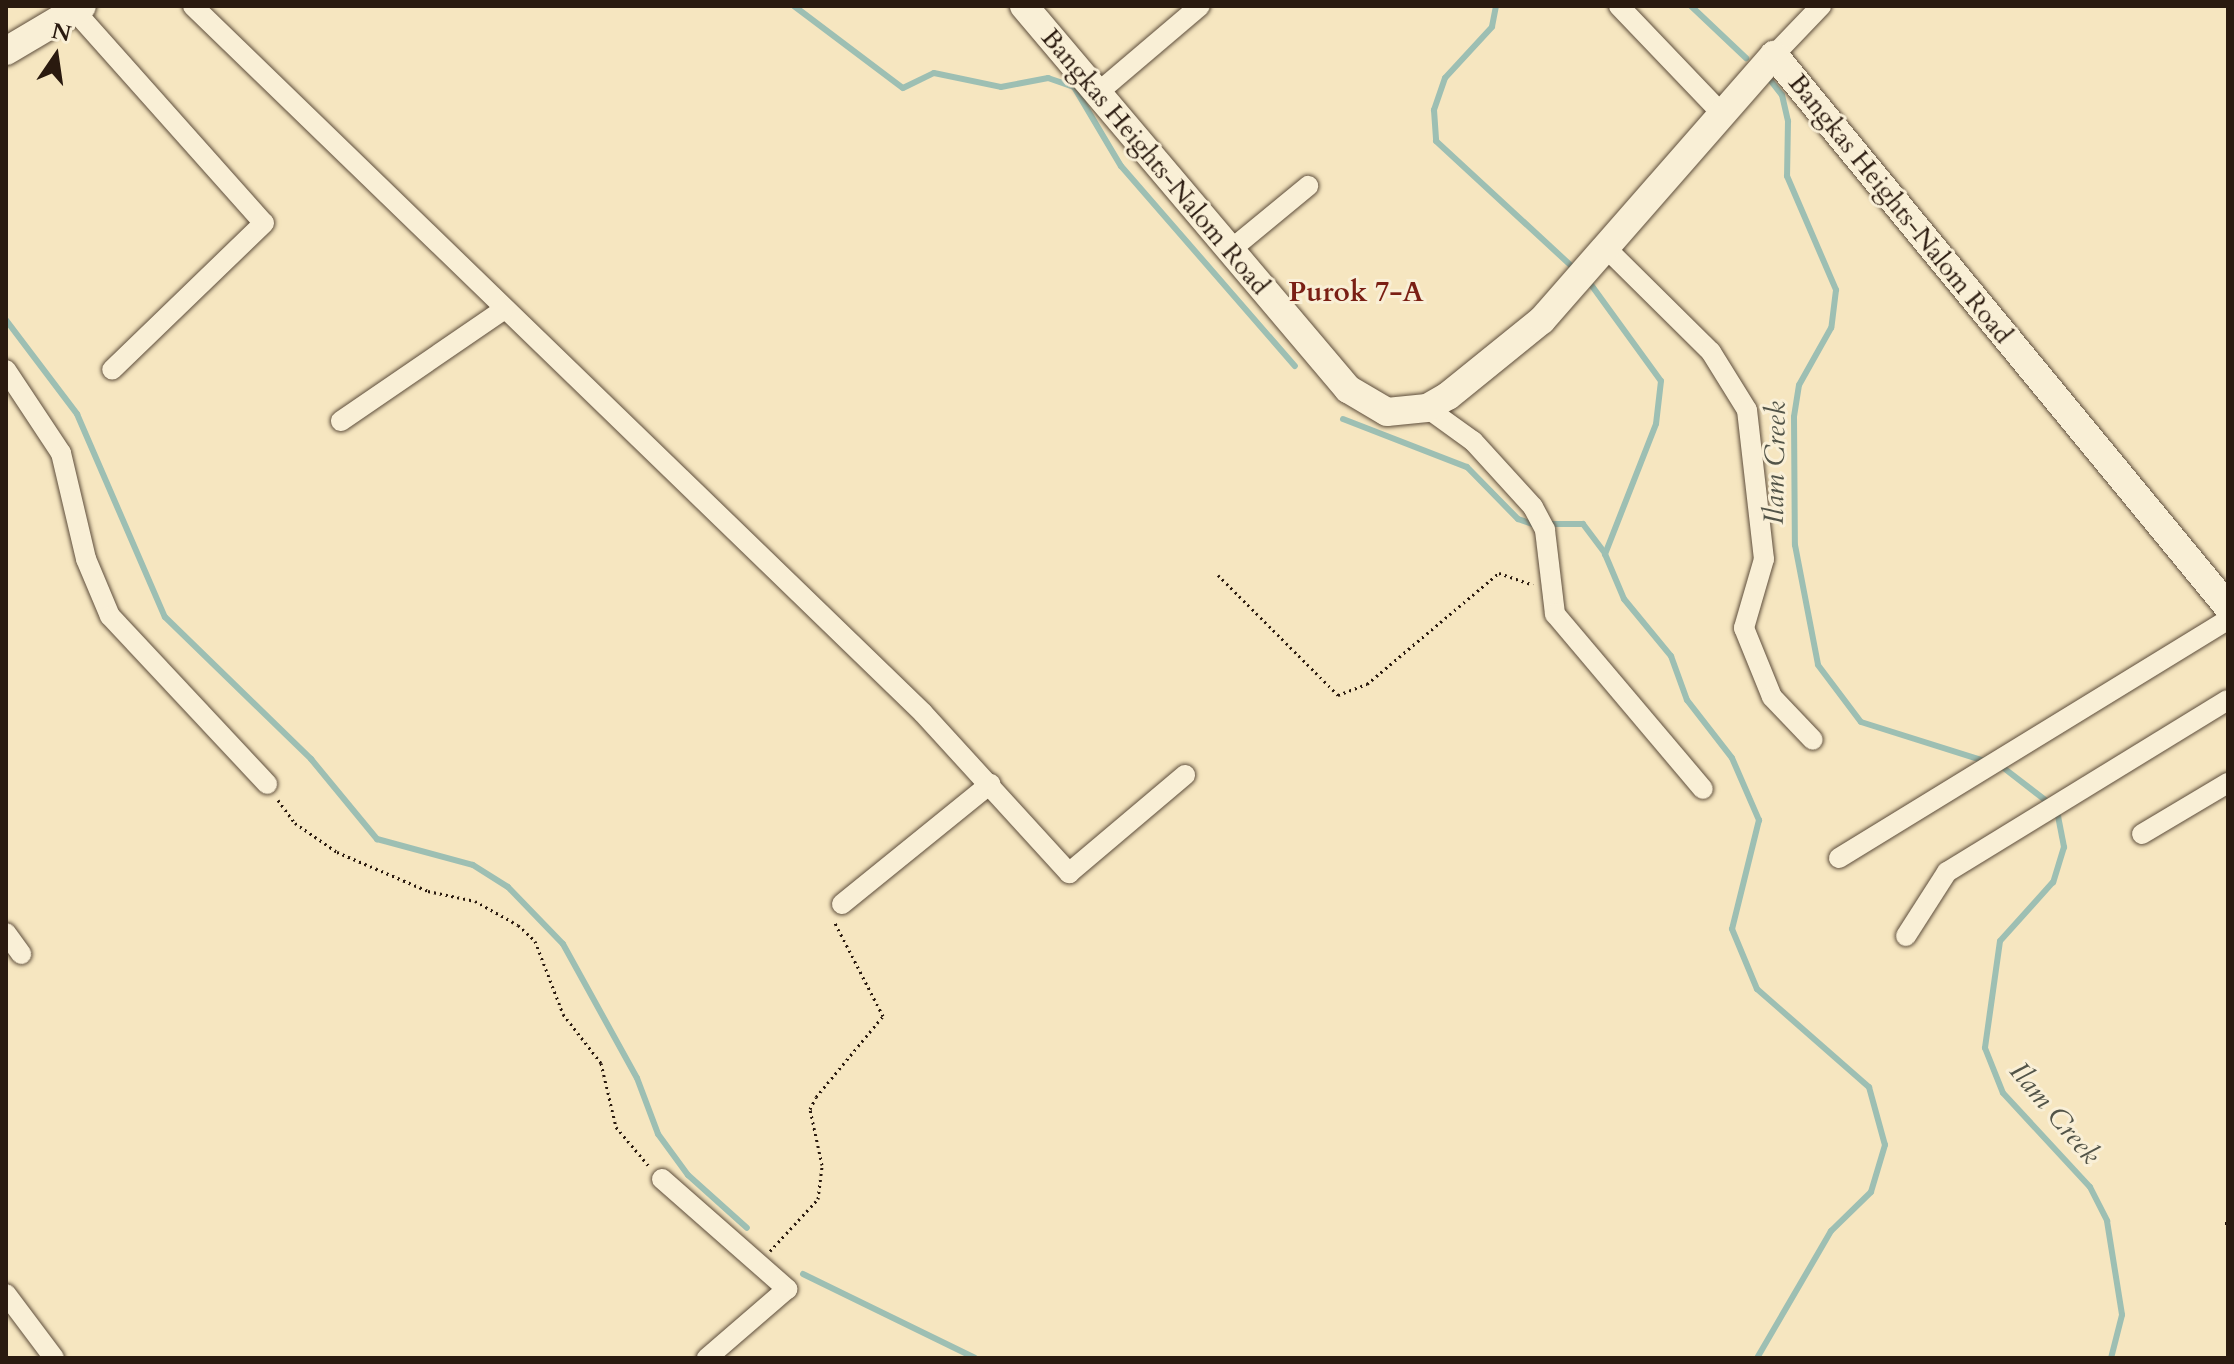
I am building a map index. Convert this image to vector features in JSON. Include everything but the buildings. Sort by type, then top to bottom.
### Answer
[{"type":"street","points":[[193,6],[990,784],[1069,873],[1185,775]]},
{"type":"street","name":"Bangkas Heights-Nalom Road","points":[[1024,6],[1100,91],[1228,252],[1370,405],[1427,408],[1542,320],[1608,250],[1774,55],[2224,590]]},
{"type":"street","points":[[1100,91],[1200,6]]},
{"type":"street","points":[[1619,6],[1724,116]]},
{"type":"street","points":[[1774,55],[1821,6]]},
{"type":"street","points":[[6,51],[78,8],[264,223],[112,370]]},
{"type":"street","points":[[1228,252],[1308,186]]},
{"type":"street","points":[[1608,250],[1711,352],[1747,410],[1764,559],[1744,628],[1772,697],[1813,740]]},
{"type":"street","points":[[341,421],[503,310]]},
{"type":"street","points":[[6,370],[61,453],[86,559],[110,616],[267,784]]},
{"type":"street","points":[[1427,408],[1473,441],[1533,507],[1549,552],[1547,592],[1571,640],[1703,789]]},
{"type":"street","points":[[1839,858],[2228,620]]},
{"type":"street","points":[[1906,936],[1947,872],[2228,700]]},
{"type":"street","points":[[2142,834],[2228,783]]},
{"type":"street","points":[[842,904],[990,784]]},
{"type":"street","points":[[6,933],[21,954]]},
{"type":"street","points":[[662,1179],[787,1289],[707,1358]]},
{"type":"street","points":[[6,1294],[54,1358]]},
{"type":"path","points":[[1218,575],[1338,695],[1367,684],[1499,573],[1547,592]]},
{"type":"path","points":[[267,784],[313,839],[428,891],[495,910],[535,941],[563,1014],[601,1063],[616,1127],[662,1179]]},
{"type":"path","points":[[756,1263],[818,1199],[822,1165],[810,1109],[883,1016],[878,995],[835,931],[842,904]]},
{"type":"waterway","points":[[794,6],[903,88],[934,73],[1001,87],[1048,78],[1074,87],[1121,166],[1295,366]]},
{"type":"waterway","points":[[1496,6],[1492,27],[1445,78],[1434,110],[1436,141],[1576,270]]},
{"type":"waterway","name":"Ilam Creek","points":[[1691,6],[1746,58]]},
{"type":"waterway","name":"Ilam Creek","points":[[1767,76],[1782,95],[1788,121],[1787,176],[1836,290],[1831,328],[1799,385],[1794,417],[1795,545],[1818,665],[1861,722],[1985,761]]},
{"type":"waterway","points":[[1592,286],[1661,381],[1656,424],[1605,554],[1624,599],[1671,656],[1687,700],[1732,758],[1759,820],[1732,929],[1757,989],[1869,1087],[1885,1145],[1871,1192],[1831,1231],[1757,1358]]},
{"type":"waterway","points":[[6,320],[77,414],[165,617],[311,759],[377,839],[473,865],[508,887],[563,944],[637,1078],[658,1134],[688,1175],[747,1228]]},
{"type":"waterway","points":[[1343,419],[1467,467],[1518,519],[1535,525]]},
{"type":"waterway","points":[[1552,524],[1583,524],[1604,552]]},
{"type":"waterway","name":"Ilam Creek","points":[[2005,769],[2049,803]]},
{"type":"waterway","name":"Ilam Creek","points":[[2058,816],[2064,847],[2053,882],[2000,941],[1985,1048],[2003,1093],[2090,1187],[2107,1221],[2122,1315],[2111,1358]]},
{"type":"waterway","points":[[803,1274],[975,1358]]},
{"type":"district","name":"Purok 7-A","points":[[1356,292]]}]
